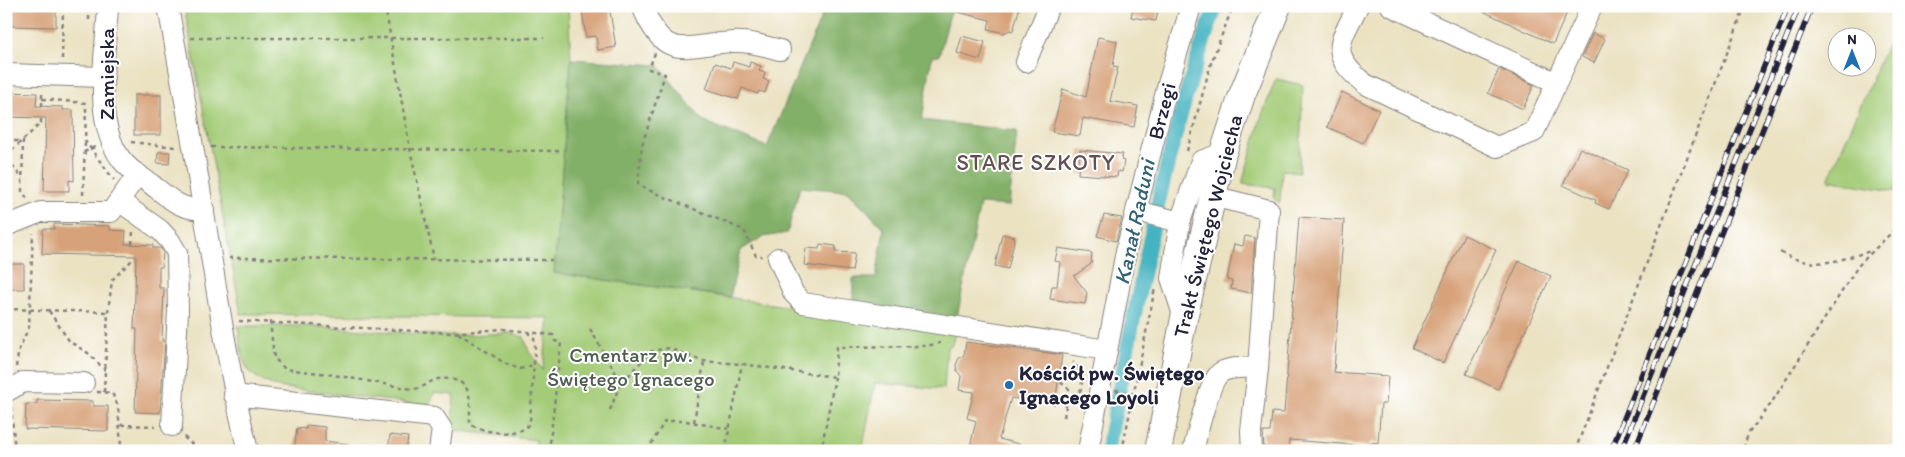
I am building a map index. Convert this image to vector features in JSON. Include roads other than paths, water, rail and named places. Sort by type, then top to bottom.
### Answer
[{"type":"main road","name":"Trakt Świętego Wojciecha","points":[[1158,451],[1184,318],[1223,152],[1242,95],[1278,6]]},
{"type":"street","name":"Zamiejska","points":[[108,6],[103,110],[110,140],[122,161],[176,204],[187,210],[204,210]]},
{"type":"street","points":[[168,6],[202,147],[204,210],[220,321],[234,395],[248,451]]},
{"type":"street","points":[[642,6],[654,32],[662,40],[676,46],[691,48],[732,42],[751,42],[780,50]]},
{"type":"street","points":[[1026,62],[1049,6]]},
{"type":"street","name":"Brzegi","points":[[1088,451],[1115,300],[1140,212],[1168,84],[1191,6]]},
{"type":"street","points":[[1358,6],[1341,40],[1341,58],[1348,70],[1365,84],[1497,147],[1534,132],[1555,82],[1592,6]]},
{"type":"street","points":[[1391,6],[1555,82]]},
{"type":"street","points":[[6,74],[104,77]]},
{"type":"street","points":[[1184,318],[1171,278],[1173,220],[1201,161],[1223,152]]},
{"type":"street","points":[[6,226],[33,214],[111,212],[138,174]]},
{"type":"street","points":[[1212,196],[1269,210],[1258,368],[1251,431],[1252,451]]},
{"type":"street","points":[[119,201],[160,230],[170,241],[177,253],[178,311],[172,426]]},
{"type":"street","points":[[1140,212],[1173,220]]},
{"type":"street","points":[[778,258],[794,294],[803,303],[1107,350]]},
{"type":"street","points":[[1192,451],[1212,385],[1219,374],[1228,369],[1258,368]]},
{"type":"street","points":[[10,389],[34,382],[84,383]]},
{"type":"street","points":[[234,395],[434,417],[442,429],[439,451]]},
{"type":"waterway","name":"Kanał Raduni","points":[[1107,451],[1166,170],[1197,60],[1216,6]]},
{"type":"railway","points":[[1611,451],[1788,6]]},
{"type":"railway","points":[[1621,451],[1799,6]]},
{"type":"railway","points":[[1634,451],[1812,6]]},
{"type":"place","name":"Kościół pw. Świętego Ignacego Loyoli","points":[[1009,385]]},
{"type":"district","name":"STARE SZKOTY","points":[[1036,162]]},
{"type":"park label","name":"Cmentarz pw. Świętego Ignacego","points":[[631,367]]}]
